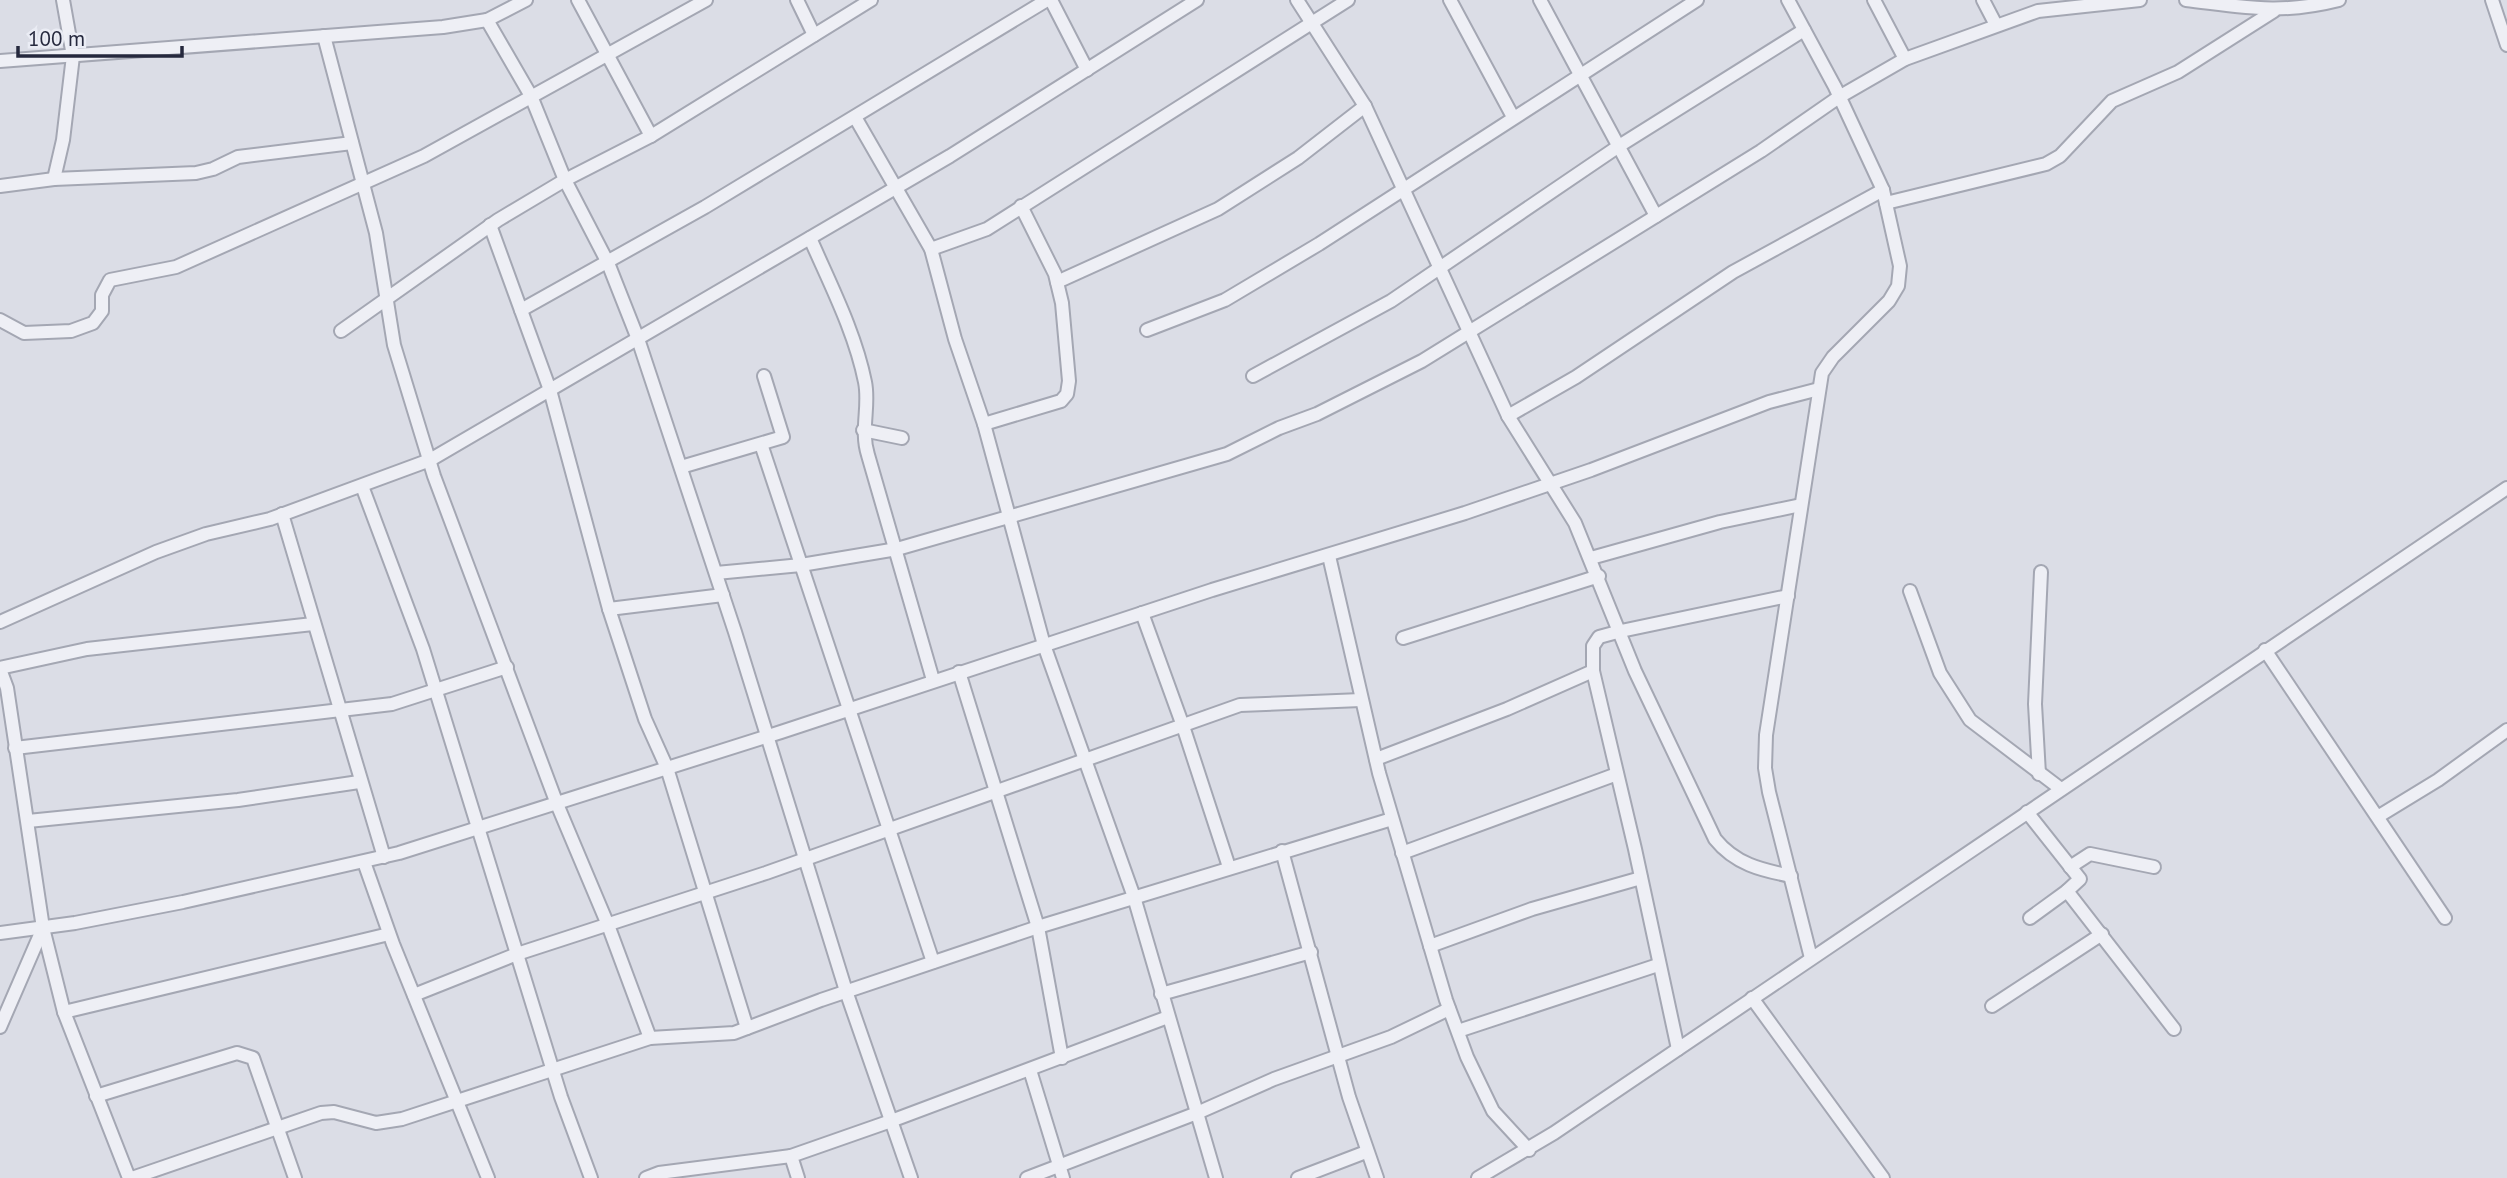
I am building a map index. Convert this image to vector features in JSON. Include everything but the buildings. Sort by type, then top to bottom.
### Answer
[{"type":"street","points":[[54,179],[63,140],[73,56],[63,0]]},
{"type":"street","points":[[0,61],[443,27],[488,20],[526,0]]},
{"type":"street","points":[[578,0],[651,136]]},
{"type":"street","points":[[0,320],[24,333],[71,331],[93,323],[102,311],[103,295],[110,280],[176,267],[425,156],[706,0]]},
{"type":"street","points":[[797,0],[814,35]]},
{"type":"street","points":[[341,331],[490,225],[565,180],[651,136],[871,0]]},
{"type":"street","points":[[521,310],[608,263],[1049,0],[1087,70]]},
{"type":"street","points":[[0,622],[156,552],[206,534],[282,514],[430,460],[897,187],[1197,0]]},
{"type":"street","points":[[1297,0],[1365,106],[1405,187],[1438,268],[1508,416],[1575,523],[1600,576],[1636,671],[1715,839],[1728,855],[1759,869],[1791,876]]},
{"type":"street","points":[[931,249],[987,229],[1348,0]]},
{"type":"street","points":[[1450,0],[1513,117]]},
{"type":"street","points":[[1540,0],[1656,216]]},
{"type":"street","points":[[1147,330],[1225,300],[1319,244],[1405,187],[1478,144],[1513,117],[1697,0]]},
{"type":"street","points":[[1788,0],[1839,97],[1884,196],[1900,266],[1898,286],[1889,301],[1833,357],[1822,373],[1766,735],[1765,768],[1811,958]]},
{"type":"street","points":[[1874,0],[1905,60]]},
{"type":"street","points":[[1983,0],[1996,26]]},
{"type":"street","points":[[716,573],[801,565],[897,549],[1008,515],[1141,481],[1227,454],[1378,385],[1422,361],[1761,151],[1839,97],[1905,60],[2038,11],[2140,0]]},
{"type":"street","points":[[2186,0],[2274,11],[2307,8],[2339,0]]},
{"type":"street","points":[[2492,0],[2507,45]]},
{"type":"street","points":[[1508,416],[1576,377],[1733,272],[1884,196],[2046,164],[2060,156],[2112,101],[2178,72],[2274,11]]},
{"type":"street","points":[[488,20],[531,96],[565,180],[608,263],[638,340],[716,573],[846,991],[911,1178]]},
{"type":"street","points":[[1253,376],[1391,301],[1619,146],[1804,30]]},
{"type":"street","points":[[324,36],[385,274],[386,301],[394,345],[430,460],[557,804],[608,925],[650,1038]]},
{"type":"street","points":[[1057,282],[1218,209],[1278,172],[1365,106]]},
{"type":"street","points":[[855,117],[931,249],[955,339],[984,424],[1044,645],[1134,897],[1216,1178]]},
{"type":"street","points":[[0,186],[54,179],[196,173],[213,169],[238,157],[352,143]]},
{"type":"street","points":[[984,424],[1061,401],[1067,394],[1069,381],[1057,282],[1047,254],[1021,206]]},
{"type":"street","points":[[490,225],[550,390],[609,609],[645,719],[667,768],[747,1028]]},
{"type":"street","points":[[810,238],[859,357],[866,386],[863,430],[867,454],[897,549],[933,680]]},
{"type":"street","points":[[681,467],[783,437],[764,376]]},
{"type":"street","points":[[0,933],[169,905],[364,862],[480,829],[933,680],[1550,484],[1769,402],[1819,389]]},
{"type":"street","points":[[863,430],[902,438]]},
{"type":"street","points":[[761,444],[933,962]]},
{"type":"street","points":[[362,486],[437,691],[552,1069],[591,1178]]},
{"type":"street","points":[[1478,1178],[1529,1150],[2507,488]]},
{"type":"street","points":[[1591,558],[1720,522],[1801,505]]},
{"type":"street","points":[[282,514],[338,713],[384,857]]},
{"type":"street","points":[[1329,556],[1376,759],[1449,1009],[1493,1111],[1529,1150]]},
{"type":"street","points":[[2039,774],[2035,704],[2041,572]]},
{"type":"street","points":[[1404,638],[1600,576]]},
{"type":"street","points":[[1910,591],[1940,673],[1970,720],[2061,789]]},
{"type":"street","points":[[609,609],[723,595]]},
{"type":"street","points":[[1678,1049],[1593,671],[1593,646],[1599,637],[1621,631],[1787,596]]},
{"type":"street","points":[[1142,613],[1183,726],[1229,867]]},
{"type":"street","points":[[313,624],[86,649],[1,675],[43,928],[64,1012],[131,1178],[321,1112],[334,1112],[376,1123],[402,1119],[650,1038],[734,1033],[846,991],[1038,927],[1392,819]]},
{"type":"street","points":[[2265,650],[2445,918]]},
{"type":"street","points":[[15,748],[338,713],[393,704],[507,667]]},
{"type":"street","points":[[1376,759],[1507,709],[1593,671]]},
{"type":"street","points":[[959,672],[1038,927],[1062,1058]]},
{"type":"street","points":[[414,995],[517,954],[706,894],[1240,705],[1361,700]]},
{"type":"street","points":[[2379,816],[2438,780],[2507,730]]},
{"type":"street","points":[[1402,853],[1617,774]]},
{"type":"street","points":[[27,821],[189,806],[359,782]]},
{"type":"street","points":[[2026,812],[2080,879],[2030,918]]},
{"type":"street","points":[[1282,851],[1366,1152],[1377,1178]]},
{"type":"street","points":[[2070,867],[2090,855],[2154,867]]},
{"type":"street","points":[[364,862],[389,934],[488,1178]]},
{"type":"street","points":[[1430,946],[1532,909],[1641,878]]},
{"type":"street","points":[[2067,891],[2174,1030]]},
{"type":"street","points":[[0,1027],[43,928]]},
{"type":"street","points":[[64,1012],[389,934]]},
{"type":"street","points":[[1992,1006],[2102,934]]},
{"type":"street","points":[[1161,994],[1311,952]]},
{"type":"street","points":[[1458,1031],[1658,965]]},
{"type":"street","points":[[1752,998],[1883,1178]]},
{"type":"street","points":[[1027,1178],[1061,1171],[1274,1079],[1391,1037],[1449,1009]]},
{"type":"street","points":[[646,1178],[659,1173],[791,1156],[1168,1017]]},
{"type":"street","points":[[96,1096],[237,1053],[246,1054],[253,1058],[295,1178]]},
{"type":"street","points":[[1030,1070],[1061,1171]]},
{"type":"street","points":[[1298,1178],[1366,1152]]},
{"type":"street","points":[[791,1156],[798,1178]]}]
